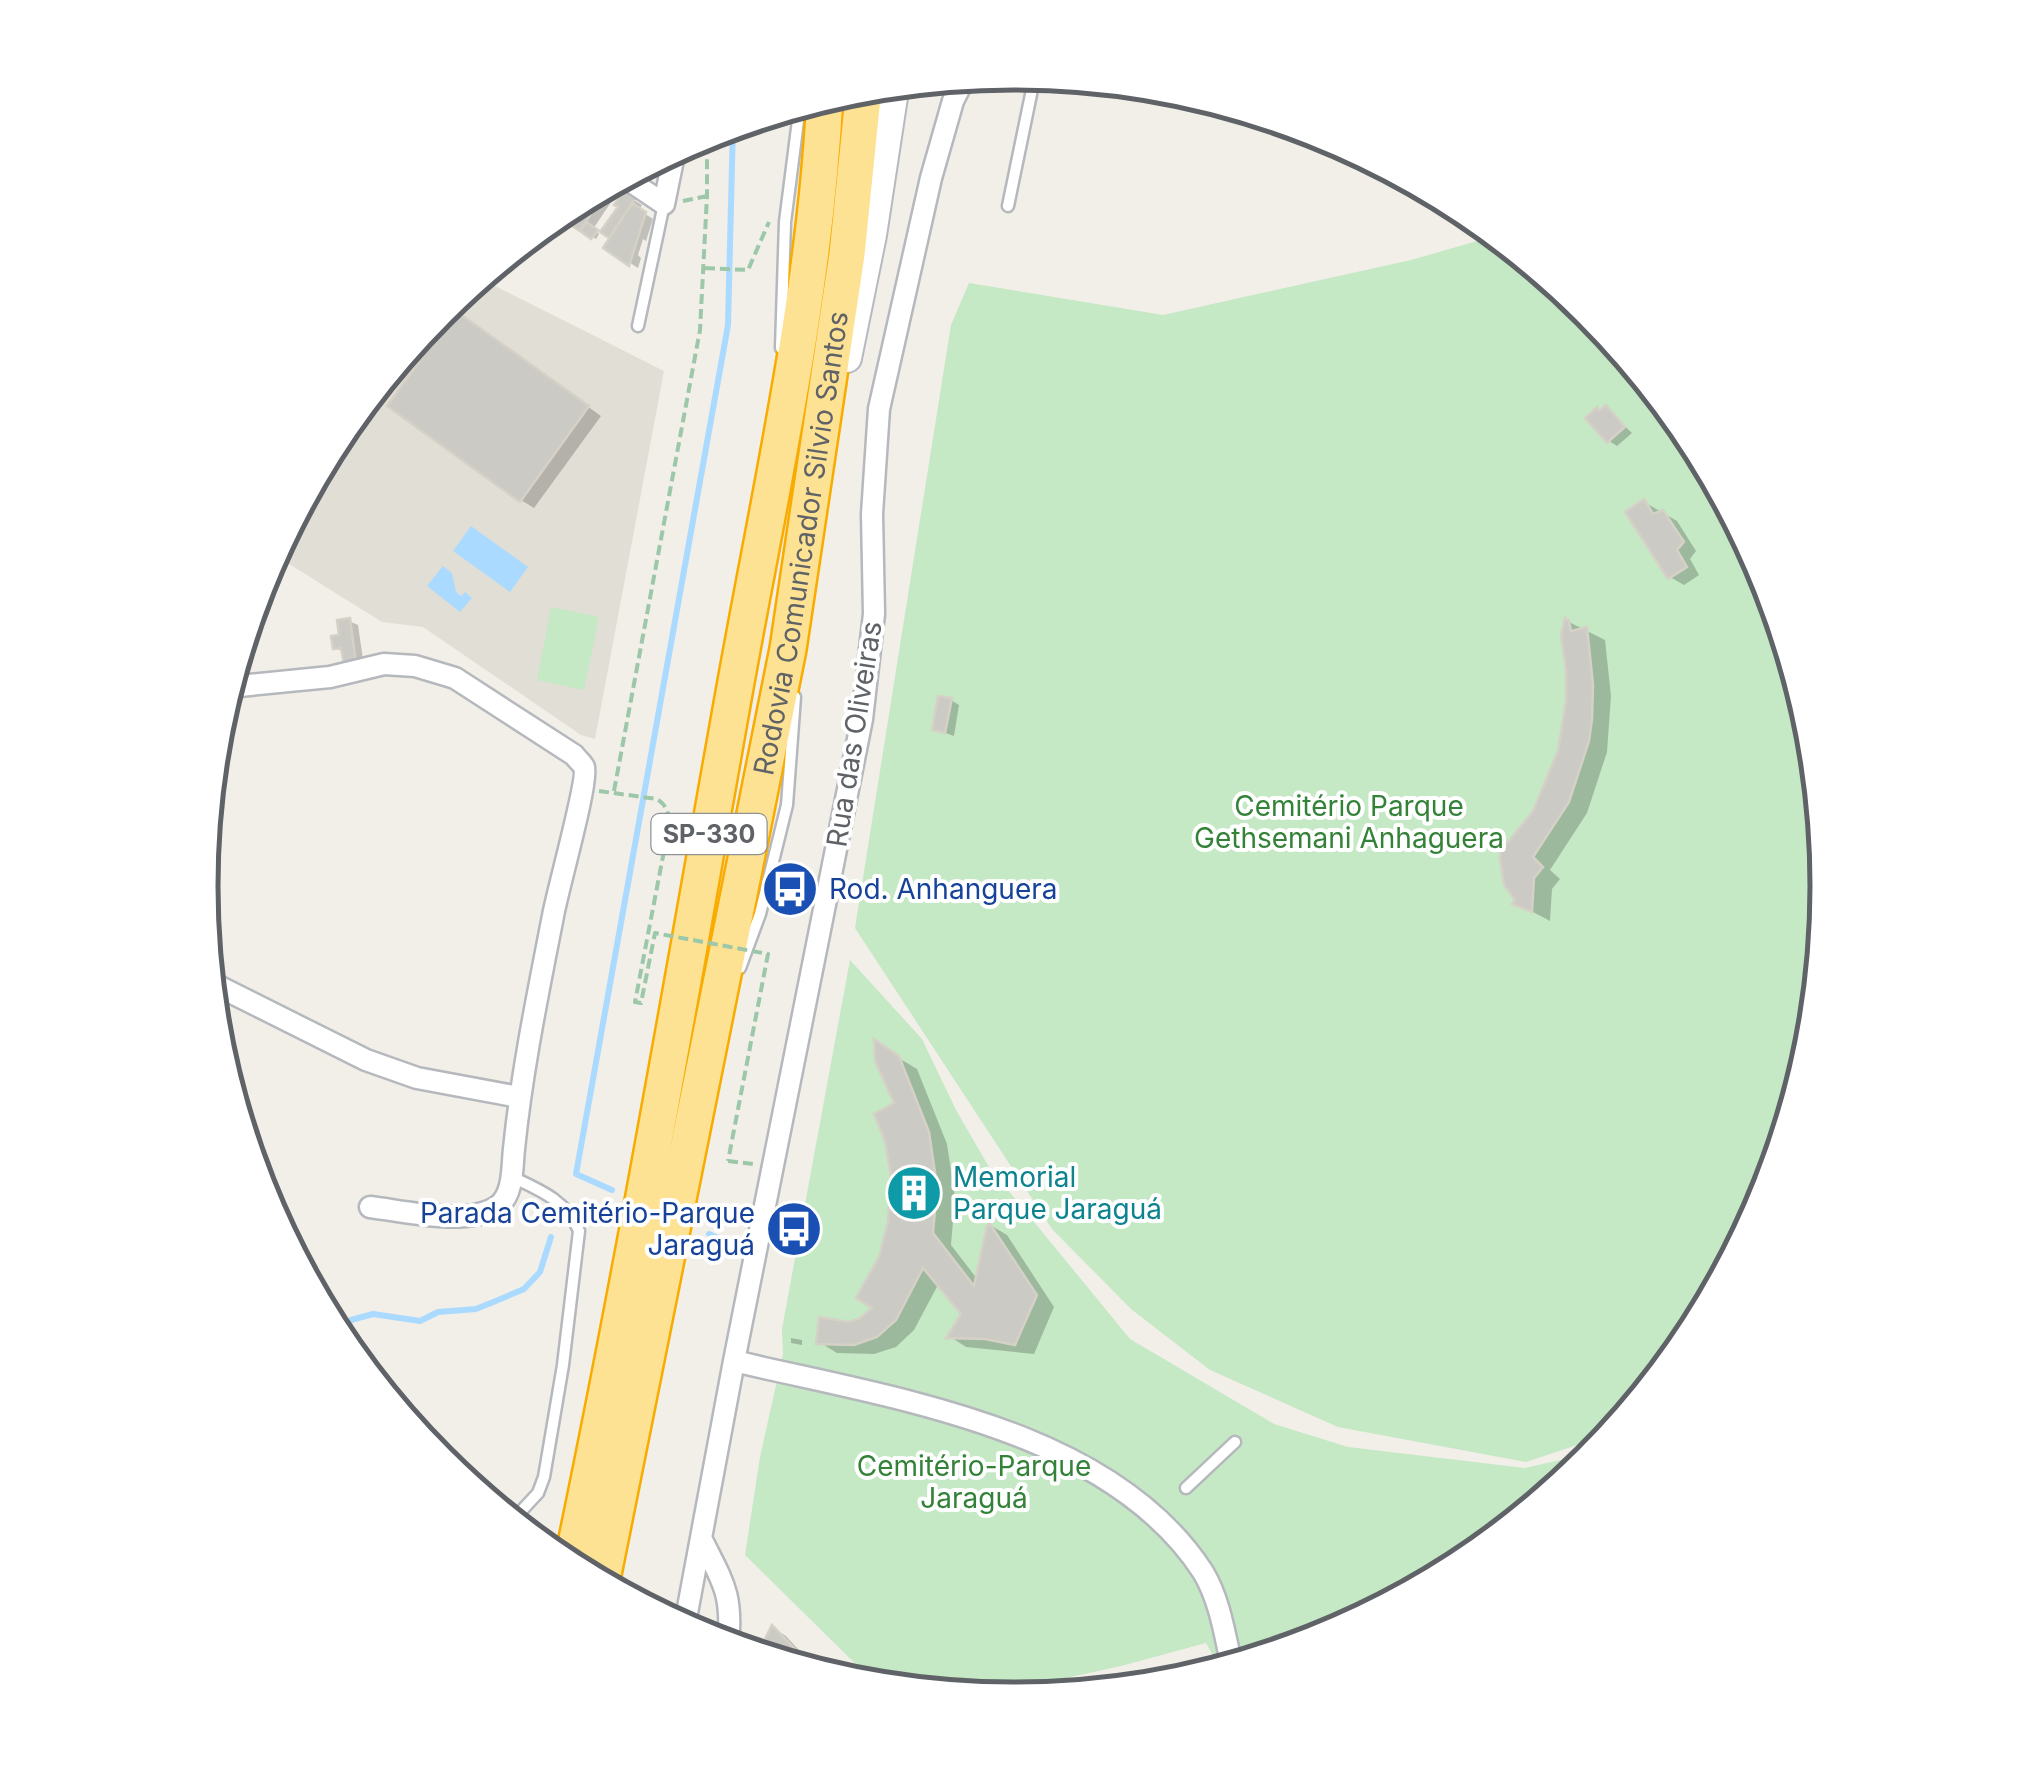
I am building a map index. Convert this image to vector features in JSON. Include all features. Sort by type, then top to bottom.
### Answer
[{"type":"highway","name":"Rodovia Comunicador Silvio Santos","points":[[598,1565],[788,649],[847,254],[862,105]]},
{"type":"highway","name":"Rodovia Comunicador Silvio Santos","points":[[597,1564],[622,1319],[778,447],[819,199],[824,113]]},
{"type":"main road","points":[[806,540],[872,235],[893,100]]},
{"type":"street","name":"Rua das Oliveiras","points":[[687,1612],[862,719],[874,614],[872,514],[880,409],[932,178],[957,92]]},
{"type":"street","points":[[637,186],[664,204],[671,168]]},
{"type":"street","points":[[244,685],[330,677],[384,664],[415,666],[455,678],[574,756],[584,768],[584,790],[554,906],[520,1097],[509,1191],[499,1205],[479,1212],[436,1216],[370,1206]]},
{"type":"street","points":[[225,989],[366,1060],[418,1078],[520,1097]]},
{"type":"street","points":[[734,1361],[1003,1428],[1075,1462],[1134,1500],[1174,1534],[1210,1588],[1228,1654]]},
{"type":"street","points":[[702,1540],[727,1589],[732,1610],[730,1630]]},
{"type":"lane","points":[[1008,206],[1032,91]]},
{"type":"lane","points":[[780,354],[785,222],[798,120]]},
{"type":"lane","points":[[638,326],[664,204]]},
{"type":"lane","points":[[778,447],[780,372]]},
{"type":"lane","points":[[511,1176],[548,1194],[572,1214],[578,1231],[563,1365],[544,1477],[538,1493],[522,1511]]},
{"type":"lane","points":[[1186,1488],[1236,1442]]},
{"type":"path","points":[[707,152],[700,330],[614,791],[656,799],[670,814],[636,1002],[641,1002],[655,933],[768,954],[728,1161],[772,1166]]},
{"type":"path","points":[[705,268],[748,270]]},
{"type":"shaded area","points":[[493,285],[664,371],[595,739],[581,735],[423,627],[382,622],[287,563],[352,444],[416,361],[489,288]]},
{"type":"green space","name":"Cemitério Parque Gethsemani Anhaguera","points":[[1479,240],[1578,323],[1613,361],[1677,444],[1729,534],[1769,630],[1796,731],[1809,834],[1809,939],[1796,1042],[1769,1143],[1729,1239],[1677,1329],[1583,1443],[1526,1462],[1338,1427],[1210,1370],[1131,1309],[1052,1229],[855,928],[951,325],[969,283],[1163,315],[1411,260]]},
{"type":"green space","points":[[551,607],[599,617],[584,690],[537,680]]},
{"type":"green space","name":"Cemitério-Parque Jaraguá","points":[[850,960],[922,1039],[989,1167],[1130,1339],[1274,1424],[1348,1447],[1525,1468],[1571,1457],[1499,1518],[1413,1576],[1319,1622],[1221,1656],[1214,1658],[1206,1643],[1050,1682],[1014,1683],[962,1681],[860,1668],[745,1555],[760,1457],[783,1354],[782,1329]]},
{"type":"water","points":[[471,526],[528,567],[510,592],[453,551]]},
{"type":"water","points":[[443,566],[452,573],[456,592],[461,596],[465,592],[472,598],[460,612],[427,586]]},
{"type":"building","points":[[625,192],[635,199],[609,238],[600,232],[618,207],[614,205]]},
{"type":"building","points":[[632,203],[646,212],[629,266],[603,248]]},
{"type":"building","points":[[592,211],[580,231],[571,225]]},
{"type":"building","points":[[586,222],[598,230],[591,239],[580,231]]},
{"type":"building","points":[[461,314],[589,406],[520,502],[387,406],[433,342]]},
{"type":"building","points":[[1606,405],[1625,427],[1607,443],[1585,418],[1597,407],[1599,411]]},
{"type":"building","points":[[1644,499],[1653,514],[1663,510],[1684,542],[1677,550],[1687,567],[1668,579],[1625,512]]},
{"type":"building","points":[[350,618],[356,663],[344,664],[341,648],[333,649],[331,636],[339,635],[337,620]]},
{"type":"building","points":[[1565,618],[1571,631],[1587,627],[1592,719],[1569,802],[1533,857],[1543,867],[1534,878],[1532,912],[1512,904],[1515,900],[1504,885],[1500,858],[1501,851],[1533,811],[1558,751],[1566,701],[1561,634]]},
{"type":"building","points":[[938,696],[952,698],[945,733],[932,730]]},
{"type":"building","name":"Memorial Parque Jaraguá","points":[[874,1039],[899,1056],[929,1132],[937,1186],[933,1233],[974,1286],[990,1224],[1037,1295],[1015,1345],[946,1338],[961,1314],[923,1268],[896,1320],[877,1337],[854,1345],[816,1344],[819,1317],[849,1322],[872,1308],[856,1298],[879,1257],[888,1222],[891,1176],[885,1141],[874,1114],[894,1103],[875,1061]]},
{"type":"building","points":[[772,1625],[799,1653],[763,1643]]},
{"type":"waterway","points":[[612,1190],[576,1174],[728,325],[733,142]]},
{"type":"waterway","points":[[709,1234],[734,1245]]},
{"type":"waterway","points":[[349,1324],[373,1314],[420,1321],[438,1312],[476,1309],[524,1289],[540,1272],[551,1237]]},
{"type":"place","name":"Rod. Anhanguera","points":[[790,889]]},
{"type":"place","name":"Memorial Parque Jaraguá","points":[[914,1193]]},
{"type":"place","name":"Parada Cemitério-Parque Jaraguá","points":[[794,1229]]}]
